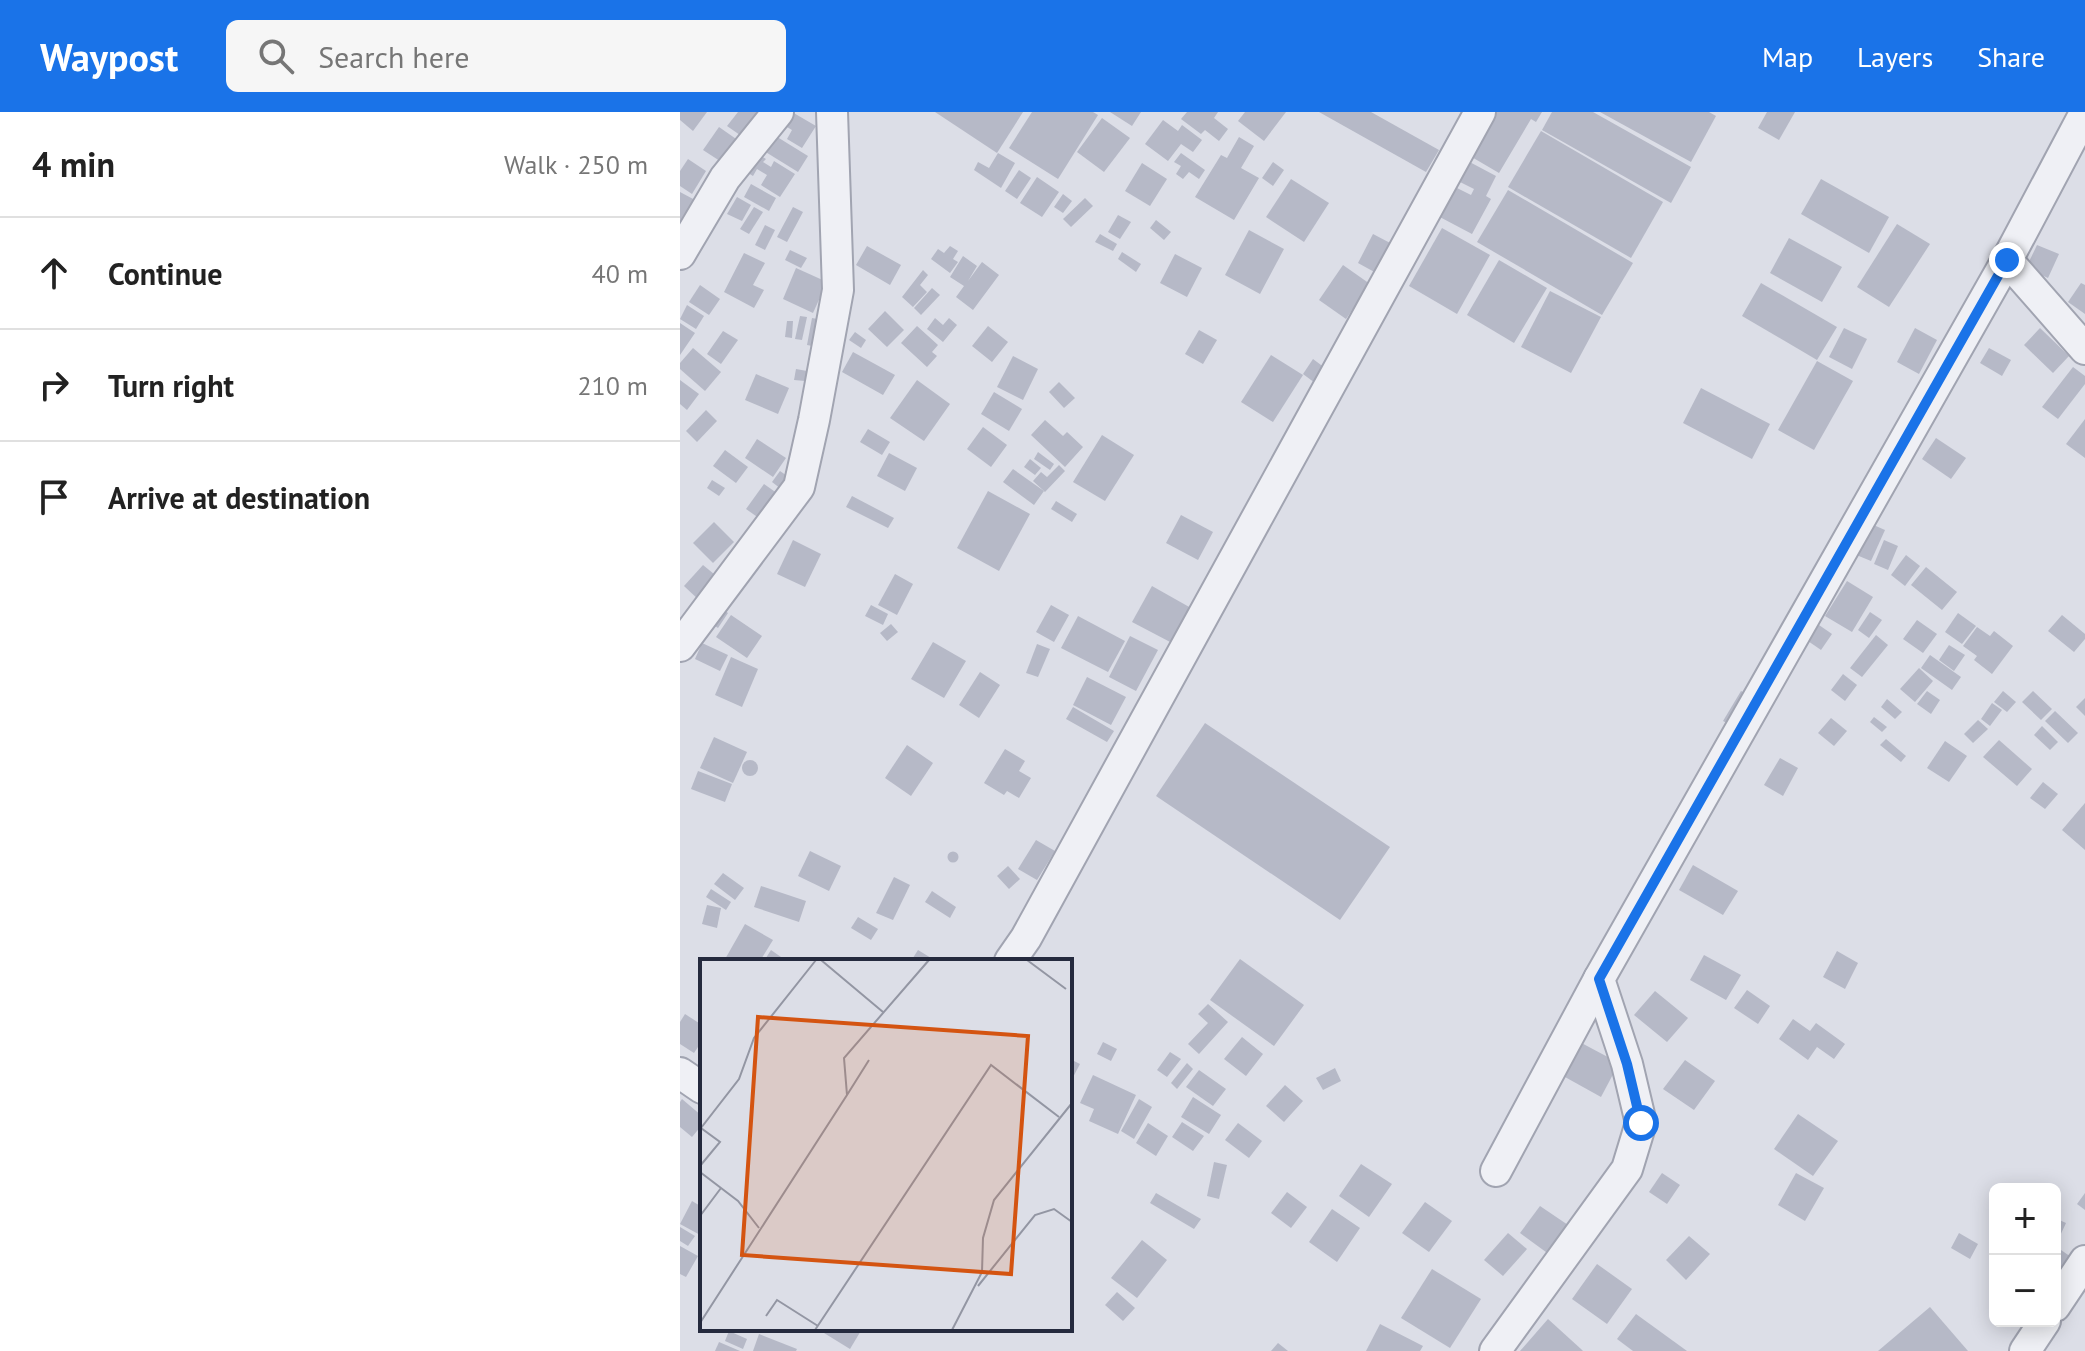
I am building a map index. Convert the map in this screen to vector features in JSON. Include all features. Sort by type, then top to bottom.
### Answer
[{"type":"street","points":[[680,254],[725,178],[778,112]]},
{"type":"street","points":[[680,646],[799,487],[838,290],[832,112]]},
{"type":"street","points":[[1011,959],[1026,938],[1480,112]]},
{"type":"street","points":[[1496,1171],[1599,979],[2007,260],[2085,113]]},
{"type":"street","points":[[2007,260],[2085,349]]},
{"type":"street","points":[[1495,1351],[1627,1169],[1641,1123],[1627,1064],[1599,979]]},
{"type":"street","points":[[680,1073],[700,1087]]},
{"type":"street","points":[[2061,1297],[2085,1261]]},
{"type":"street","points":[[2025,1351],[2041,1327]]},
{"type":"building","points":[[680,112],[707,112],[693,131],[680,120]]},
{"type":"building","points":[[738,112],[767,112],[750,142],[727,126]]},
{"type":"building","points":[[792,112],[816,126],[802,148],[787,139],[792,130],[782,124]]},
{"type":"building","points":[[935,112],[1023,112],[997,153]]},
{"type":"building","points":[[1032,112],[1093,112],[1098,115],[1058,179],[1009,148]]},
{"type":"building","points":[[1110,112],[1141,112],[1132,126]]},
{"type":"building","points":[[1187,112],[1218,112],[1214,118],[1228,129],[1219,141],[1205,130],[1201,134],[1181,119]]},
{"type":"building","points":[[1245,112],[1286,112],[1264,141],[1238,121]]},
{"type":"building","points":[[1319,112],[1371,112],[1439,150],[1426,172]]},
{"type":"building","points":[[1496,112],[1542,112],[1536,122],[1531,119],[1499,173],[1470,156]]},
{"type":"building","points":[[1552,112],[1593,112],[1691,167],[1671,203],[1542,130]]},
{"type":"building","points":[[1600,112],[1709,112],[1716,116],[1691,162]]},
{"type":"building","points":[[1767,112],[1795,112],[1779,140],[1758,128]]},
{"type":"building","points":[[1102,118],[1130,138],[1104,172],[1077,152]]},
{"type":"building","points":[[1163,120],[1178,131],[1182,125],[1202,140],[1193,152],[1181,144],[1168,161],[1145,144]]},
{"type":"building","points":[[719,127],[739,141],[723,163],[703,150]]},
{"type":"building","points":[[1541,131],[1663,202],[1631,258],[1508,187]]},
{"type":"building","points":[[774,135],[808,156],[798,172],[764,151]]},
{"type":"building","points":[[1239,137],[1254,146],[1241,168],[1259,178],[1234,220],[1195,197],[1221,155],[1227,158]]},
{"type":"building","points":[[756,153],[766,159],[763,162],[771,167],[774,161],[795,174],[780,197],[761,185],[767,175],[757,169],[753,176],[745,171]]},
{"type":"building","points":[[998,153],[1015,163],[1001,188],[974,170],[978,162],[989,168]]},
{"type":"building","points":[[1181,153],[1205,170],[1199,179],[1189,172],[1183,179],[1176,174],[1181,166],[1174,162]]},
{"type":"building","points":[[688,159],[706,171],[692,194],[680,186],[680,171]]},
{"type":"building","points":[[1464,159],[1496,176],[1486,196],[1491,199],[1472,234],[1436,215],[1453,186],[1471,195],[1474,189],[1454,179]]},
{"type":"building","points":[[1273,162],[1284,170],[1273,186],[1262,178]]},
{"type":"building","points":[[1142,163],[1167,179],[1150,206],[1125,191]]},
{"type":"building","points":[[1019,170],[1031,178],[1017,199],[1005,191]]},
{"type":"building","points":[[1037,177],[1059,192],[1042,217],[1020,203]]},
{"type":"building","points":[[1291,179],[1329,203],[1304,242],[1266,217]]},
{"type":"building","points":[[1821,179],[1889,217],[1869,253],[1801,214]]},
{"type":"building","points":[[751,184],[776,198],[769,211],[744,197]]},
{"type":"building","points":[[1508,190],[1633,263],[1602,315],[1477,242]]},
{"type":"building","points":[[680,192],[695,200],[680,229]]},
{"type":"building","points":[[1063,194],[1072,201],[1063,213],[1054,207]]},
{"type":"building","points":[[737,197],[751,205],[742,221],[727,214]]},
{"type":"building","points":[[1085,198],[1093,206],[1071,227],[1063,219]]},
{"type":"building","points":[[754,207],[763,212],[749,234],[740,229]]},
{"type":"building","points":[[793,207],[803,212],[787,242],[777,237]]},
{"type":"building","points":[[1118,215],[1131,222],[1120,239],[1108,232]]},
{"type":"building","points":[[1156,220],[1171,232],[1164,240],[1150,228]]},
{"type":"building","points":[[1897,224],[1930,244],[1889,307],[1857,287]]},
{"type":"building","points":[[765,225],[775,230],[765,250],[755,245]]},
{"type":"building","points":[[1442,228],[1490,255],[1457,314],[1409,286]]},
{"type":"building","points":[[1249,230],[1284,249],[1260,294],[1225,275]]},
{"type":"building","points":[[1100,234],[1117,244],[1113,251],[1095,242]]},
{"type":"building","points":[[1373,234],[1394,245],[1378,274],[1358,263]]},
{"type":"building","points":[[1789,238],[1842,267],[1822,302],[1770,273]]},
{"type":"building","points":[[2037,245],[2059,254],[2048,278],[2026,268]]},
{"type":"building","points":[[867,246],[901,265],[890,285],[856,265]]},
{"type":"building","points":[[950,246],[958,251],[953,259],[958,262],[950,273],[931,259],[938,249],[944,253]]},
{"type":"building","points":[[790,250],[807,258],[801,268],[785,260]]},
{"type":"building","points":[[1122,252],[1141,264],[1136,272],[1118,259]]},
{"type":"building","points":[[744,253],[765,263],[753,285],[764,290],[754,308],[724,292]]},
{"type":"building","points":[[1175,254],[1202,268],[1187,297],[1160,283]]},
{"type":"building","points":[[963,256],[977,266],[968,281],[982,262],[999,275],[973,310],[956,297],[964,286],[950,277]]},
{"type":"building","points":[[1499,260],[1547,288],[1514,343],[1467,315]]},
{"type":"building","points":[[1343,265],[1370,284],[1346,319],[1319,300]]},
{"type":"building","points":[[796,268],[827,282],[813,313],[783,299]]},
{"type":"building","points":[[923,270],[928,275],[920,285],[927,292],[913,307],[902,297]]},
{"type":"building","points":[[1761,283],[1837,327],[1817,360],[1742,316]]},
{"type":"building","points":[[2081,283],[2085,285],[2085,314],[2068,302]]},
{"type":"building","points":[[700,285],[720,299],[709,315],[689,302]]},
{"type":"building","points":[[932,288],[940,295],[921,315],[914,308]]},
{"type":"building","points":[[1550,291],[1601,317],[1571,373],[1521,347]]},
{"type":"building","points":[[687,305],[704,316],[696,329],[680,319]]},
{"type":"building","points":[[885,311],[904,330],[887,347],[868,329]]},
{"type":"building","points":[[800,316],[807,317],[802,340],[795,339]]},
{"type":"building","points":[[812,318],[823,320],[818,347],[807,345]]},
{"type":"building","points":[[935,318],[943,325],[949,318],[957,325],[943,342],[927,329]]},
{"type":"building","points":[[787,321],[793,321],[792,338],[785,337]]},
{"type":"building","points":[[680,323],[695,333],[680,355]]},
{"type":"building","points":[[917,326],[938,345],[932,352],[937,356],[927,367],[901,343]]},
{"type":"building","points":[[988,326],[1008,342],[992,362],[972,346]]},
{"type":"building","points":[[1844,328],[1867,339],[1852,369],[1829,357]]},
{"type":"building","points":[[1915,328],[1937,340],[1919,374],[1897,362]]},
{"type":"building","points":[[2040,328],[2069,356],[2053,373],[2024,345]]},
{"type":"building","points":[[1199,330],[1217,340],[1203,364],[1185,354]]},
{"type":"building","points":[[723,331],[738,340],[721,364],[707,354]]},
{"type":"building","points":[[855,332],[866,340],[861,348],[849,340]]},
{"type":"building","points":[[693,348],[721,372],[705,391],[680,369],[680,363]]},
{"type":"building","points":[[1989,348],[2011,360],[2002,376],[1980,363]]},
{"type":"building","points":[[853,352],[895,375],[883,395],[842,372]]},
{"type":"building","points":[[1271,355],[1303,375],[1273,422],[1241,402]]},
{"type":"building","points":[[1013,356],[1038,369],[1023,400],[997,387]]},
{"type":"building","points":[[1313,359],[1325,368],[1315,383],[1303,374]]},
{"type":"building","points":[[1817,361],[1853,381],[1814,450],[1778,430]]},
{"type":"building","points":[[2073,367],[2085,376],[2085,384],[2058,419],[2042,407]]},
{"type":"building","points":[[796,369],[807,371],[805,381],[794,380]]},
{"type":"building","points":[[756,374],[789,388],[778,414],[745,400]]},
{"type":"building","points":[[680,380],[699,394],[687,410],[680,404]]},
{"type":"building","points":[[917,380],[950,404],[924,441],[890,418]]},
{"type":"building","points":[[1059,382],[1075,398],[1064,408],[1049,392]]},
{"type":"building","points":[[1701,388],[1770,424],[1752,459],[1683,423]]},
{"type":"building","points":[[994,392],[1022,409],[1009,431],[981,414]]},
{"type":"building","points":[[706,410],[717,421],[697,442],[686,431]]},
{"type":"building","points":[[2085,419],[2085,458],[2066,444]]},
{"type":"building","points":[[1045,420],[1063,436],[1067,432],[1083,447],[1065,467],[1031,435]]},
{"type":"building","points":[[983,427],[1007,445],[991,467],[967,449]]},
{"type":"building","points":[[868,429],[890,442],[882,455],[860,442]]},
{"type":"building","points":[[1102,435],[1134,455],[1105,501],[1073,482]]},
{"type":"building","points":[[1936,438],[1966,458],[1951,479],[1922,459]]},
{"type":"building","points":[[757,439],[786,458],[773,477],[745,458]]},
{"type":"building","points":[[725,450],[748,467],[736,483],[713,466]]},
{"type":"building","points":[[1038,452],[1054,464],[1050,470],[1034,459]]},
{"type":"building","points":[[889,453],[917,468],[905,491],[877,476]]},
{"type":"building","points":[[1030,459],[1041,468],[1035,475],[1024,467]]},
{"type":"building","points":[[1059,465],[1065,471],[1045,492],[1033,481],[1041,472],[1047,477]]},
{"type":"building","points":[[1013,469],[1044,491],[1034,505],[1003,482]]},
{"type":"building","points":[[780,471],[793,480],[785,492],[772,482]]},
{"type":"building","points":[[712,480],[725,488],[719,496],[707,488]]},
{"type":"building","points":[[764,484],[781,496],[763,521],[746,509]]},
{"type":"building","points":[[988,491],[1030,514],[999,571],[957,548]]},
{"type":"building","points":[[852,496],[894,518],[888,528],[846,507]]},
{"type":"building","points":[[1056,501],[1077,514],[1072,522],[1051,509]]},
{"type":"building","points":[[1181,515],[1213,532],[1198,560],[1166,543]]},
{"type":"building","points":[[714,522],[734,542],[713,563],[693,543]]},
{"type":"building","points":[[1869,523],[1885,530],[1871,561],[1854,554]]},
{"type":"building","points":[[793,540],[821,554],[805,587],[777,574]]},
{"type":"building","points":[[1884,540],[1898,546],[1888,570],[1874,564]]},
{"type":"building","points":[[1906,555],[1920,566],[1905,586],[1891,575]]},
{"type":"building","points":[[703,565],[720,579],[700,601],[684,586]]},
{"type":"building","points":[[1926,567],[1957,592],[1942,610],[1911,585]]},
{"type":"building","points":[[895,574],[913,584],[897,615],[878,605]]},
{"type":"building","points":[[1847,581],[1873,597],[1852,632],[1825,616]]},
{"type":"building","points":[[1152,586],[1191,608],[1172,643],[1132,622]]},
{"type":"building","points":[[871,605],[888,614],[883,625],[865,616]]},
{"type":"building","points":[[1051,605],[1069,615],[1054,642],[1036,632]]},
{"type":"building","points":[[718,606],[728,613],[718,628],[707,621]]},
{"type":"building","points":[[1870,612],[1882,620],[1869,638],[1858,630]]},
{"type":"building","points":[[1958,613],[1976,626],[1962,644],[1945,632]]},
{"type":"building","points":[[731,615],[762,636],[747,658],[716,637]]},
{"type":"building","points":[[2062,615],[2085,634],[2085,639],[2074,652],[2048,631]]},
{"type":"building","points":[[1078,616],[1125,641],[1108,672],[1061,648]]},
{"type":"building","points":[[1917,620],[1937,634],[1923,653],[1903,639]]},
{"type":"building","points":[[891,624],[898,632],[887,641],[880,633]]},
{"type":"building","points":[[1819,625],[1832,634],[1821,650],[1808,641]]},
{"type":"building","points":[[1977,627],[1990,636],[1994,631],[2013,646],[1992,674],[1974,660],[1977,656],[1963,646]]},
{"type":"building","points":[[1876,635],[1888,645],[1862,677],[1850,668]]},
{"type":"building","points":[[1130,636],[1158,650],[1136,691],[1109,677]]},
{"type":"building","points":[[933,642],[966,661],[944,698],[911,679]]},
{"type":"building","points":[[702,643],[728,655],[720,671],[695,659]]},
{"type":"building","points":[[1037,644],[1050,649],[1038,677],[1026,673]]},
{"type":"building","points":[[1949,645],[1965,655],[1954,671],[1939,660]]},
{"type":"building","points":[[1930,655],[1961,677],[1952,690],[1921,668]]},
{"type":"building","points":[[731,657],[758,669],[742,707],[715,695]]},
{"type":"building","points":[[1919,668],[1933,681],[1915,702],[1900,689]]},
{"type":"building","points":[[980,672],[1000,685],[979,718],[959,705]]},
{"type":"building","points":[[1843,674],[1857,685],[1845,701],[1831,690]]},
{"type":"building","points":[[1087,677],[1126,697],[1111,725],[1073,705]]},
{"type":"building","points":[[1741,691],[1751,696],[1734,727],[1723,721]]},
{"type":"building","points":[[1927,691],[1940,700],[1931,714],[1917,704]]},
{"type":"building","points":[[2003,691],[2016,702],[2007,712],[1994,702]]},
{"type":"building","points":[[2033,691],[2052,709],[2041,720],[2022,702]]},
{"type":"building","points":[[2085,698],[2085,716],[2076,707]]},
{"type":"building","points":[[1887,699],[1902,712],[1895,719],[1881,707]]},
{"type":"building","points":[[1992,703],[2002,710],[1990,726],[1981,719]]},
{"type":"building","points":[[1073,707],[1114,731],[1107,742],[1066,719]]},
{"type":"building","points":[[2055,711],[2078,733],[2068,743],[2045,721]]},
{"type":"building","points":[[1874,717],[1887,727],[1882,732],[1870,722]]},
{"type":"building","points":[[1831,718],[1847,731],[1834,746],[1818,733]]},
{"type":"building","points":[[1978,720],[1988,729],[1973,743],[1964,734]]},
{"type":"building","points":[[1205,723],[1390,847],[1340,920],[1156,796]]},
{"type":"building","points":[[2042,726],[2058,742],[2050,750],[2034,735]]},
{"type":"building","points":[[714,737],[747,752],[733,783],[700,768]]},
{"type":"building","points":[[1886,739],[1906,756],[1901,762],[1880,745]]},
{"type":"building","points":[[1999,740],[2032,769],[2017,786],[1983,757]]},
{"type":"building","points":[[1945,741],[1967,756],[1949,782],[1927,768]]},
{"type":"building","points":[[907,745],[933,763],[911,796],[885,778]]},
{"type":"building","points":[[1005,749],[1025,761],[1019,771],[1031,778],[1019,798],[1007,791],[1004,795],[984,783]]},
{"type":"building","points":[[1780,758],[1798,768],[1783,796],[1764,785]]},
{"type":"building","points":[[750,760],[758,768],[750,776],[742,768]]},
{"type":"building","points":[[698,771],[732,784],[725,802],[691,789]]},
{"type":"building","points":[[2043,782],[2058,794],[2045,809],[2030,798]]},
{"type":"building","points":[[2085,803],[2085,850],[2062,830]]},
{"type":"building","points":[[1036,840],[1055,851],[1037,880],[1018,869]]},
{"type":"building","points":[[810,851],[841,866],[829,891],[798,876]]},
{"type":"building","points":[[953,851],[959,857],[953,863],[947,857]]},
{"type":"building","points":[[1693,865],[1738,891],[1723,915],[1679,890]]},
{"type":"building","points":[[1008,866],[1020,879],[1009,889],[997,876]]},
{"type":"building","points":[[723,873],[744,888],[735,900],[714,884]]},
{"type":"building","points":[[894,877],[910,885],[893,920],[876,913]]},
{"type":"building","points":[[761,886],[806,901],[799,922],[754,907]]},
{"type":"building","points":[[711,889],[731,902],[726,910],[706,897]]},
{"type":"building","points":[[932,891],[956,907],[950,918],[925,902]]},
{"type":"building","points":[[707,905],[721,908],[717,928],[702,924]]},
{"type":"building","points":[[858,917],[878,929],[871,940],[851,928]]},
{"type":"building","points":[[745,924],[773,940],[761,959],[725,959]]},
{"type":"building","points":[[771,950],[781,957],[780,959],[765,959]]},
{"type":"building","points":[[918,950],[933,959],[912,959]]},
{"type":"building","points":[[1837,951],[1858,963],[1845,989],[1823,977]]},
{"type":"building","points":[[1704,955],[1741,975],[1726,1000],[1690,980]]},
{"type":"building","points":[[1240,959],[1304,1005],[1274,1046],[1210,1000]]},
{"type":"building","points":[[1747,990],[1770,1006],[1758,1024],[1734,1008]]},
{"type":"building","points":[[1655,991],[1688,1018],[1667,1042],[1634,1015]]},
{"type":"building","points":[[1208,1004],[1228,1022],[1199,1054],[1188,1044],[1208,1023],[1198,1014]]},
{"type":"building","points":[[685,1014],[700,1024],[700,1044],[694,1053],[680,1044],[680,1022]]},
{"type":"building","points":[[1793,1019],[1810,1031],[1816,1023],[1845,1044],[1834,1059],[1817,1047],[1808,1060],[1779,1039]]},
{"type":"building","points":[[1242,1037],[1263,1054],[1246,1076],[1224,1059]]},
{"type":"building","points":[[1574,1039],[1619,1063],[1601,1097],[1556,1072]]},
{"type":"building","points":[[1103,1042],[1117,1049],[1111,1061],[1097,1054]]},
{"type":"building","points":[[1170,1052],[1181,1059],[1167,1077],[1157,1070]]},
{"type":"building","points":[[1072,1060],[1080,1064],[1072,1079]]},
{"type":"building","points":[[1685,1060],[1715,1081],[1694,1110],[1663,1089]]},
{"type":"building","points":[[1187,1063],[1193,1069],[1177,1089],[1171,1083]]},
{"type":"building","points":[[1335,1068],[1341,1081],[1323,1090],[1316,1078]]},
{"type":"building","points":[[1199,1070],[1226,1089],[1213,1106],[1186,1087]]},
{"type":"building","points":[[1093,1075],[1136,1095],[1118,1134],[1089,1121],[1094,1109],[1080,1103]]},
{"type":"building","points":[[1285,1085],[1303,1101],[1284,1122],[1266,1106]]},
{"type":"building","points":[[1193,1097],[1221,1115],[1209,1134],[1181,1117]]},
{"type":"building","points":[[682,1099],[700,1114],[700,1127],[692,1137],[680,1127]]},
{"type":"building","points":[[1139,1099],[1152,1107],[1134,1139],[1121,1131]]},
{"type":"building","points":[[1798,1114],[1838,1141],[1813,1176],[1774,1149]]},
{"type":"building","points":[[1182,1122],[1204,1136],[1193,1151],[1172,1137]]},
{"type":"building","points":[[1148,1123],[1168,1136],[1156,1156],[1136,1143]]},
{"type":"building","points":[[1238,1123],[1262,1141],[1249,1158],[1225,1140]]},
{"type":"building","points":[[1214,1162],[1227,1165],[1219,1199],[1207,1196]]},
{"type":"building","points":[[1361,1164],[1392,1184],[1369,1217],[1339,1196]]},
{"type":"building","points":[[1662,1173],[1680,1185],[1667,1204],[1649,1192]]},
{"type":"building","points":[[1796,1173],[1824,1188],[1805,1221],[1778,1205]]},
{"type":"building","points":[[1287,1192],[1307,1207],[1291,1228],[1271,1213]]},
{"type":"building","points":[[1156,1193],[1201,1219],[1194,1229],[1150,1203]]},
{"type":"building","points":[[2085,1193],[2085,1210],[2077,1204]]},
{"type":"building","points":[[692,1201],[700,1206],[700,1235],[680,1224]]},
{"type":"building","points":[[1425,1202],[1452,1221],[1429,1252],[1402,1233]]},
{"type":"building","points":[[1540,1206],[1571,1227],[1550,1255],[1520,1233]]},
{"type":"building","points":[[1332,1209],[1360,1228],[1337,1262],[1309,1242]]},
{"type":"building","points":[[680,1227],[695,1236],[688,1246],[680,1241]]},
{"type":"building","points":[[1508,1233],[1527,1249],[1503,1276],[1484,1260]]},
{"type":"building","points":[[1959,1233],[1978,1244],[1970,1259],[1951,1248]]},
{"type":"building","points":[[1689,1236],[1710,1254],[1686,1280],[1666,1260]]},
{"type":"building","points":[[1142,1240],[1167,1260],[1137,1298],[1111,1278]]},
{"type":"building","points":[[680,1246],[698,1256],[686,1277],[680,1274]]},
{"type":"building","points":[[2061,1250],[2074,1259],[2061,1277]]},
{"type":"building","points":[[1597,1264],[1632,1289],[1607,1324],[1572,1299]]},
{"type":"building","points":[[1432,1269],[1481,1299],[1450,1348],[1401,1318]]},
{"type":"building","points":[[1117,1292],[1135,1308],[1123,1321],[1105,1305]]},
{"type":"building","points":[[1930,1307],[1968,1351],[1878,1351]]},
{"type":"building","points":[[1636,1314],[1687,1351],[1633,1351],[1617,1339]]},
{"type":"building","points":[[1548,1319],[1581,1349],[1583,1351],[1520,1351]]},
{"type":"building","points":[[1380,1324],[1423,1346],[1420,1351],[1366,1351]]},
{"type":"building","points":[[729,1331],[747,1339],[743,1349],[725,1341]]},
{"type":"building","points":[[825,1331],[861,1331],[850,1349]]},
{"type":"building","points":[[759,1334],[797,1349],[753,1351]]},
{"type":"building","points":[[719,1342],[740,1351],[715,1351]]},
{"type":"building","points":[[1278,1343],[1288,1351],[1271,1351]]},
{"type":"route","points":[[1641,1123],[1627,1064],[1599,979],[2007,260]]}]
